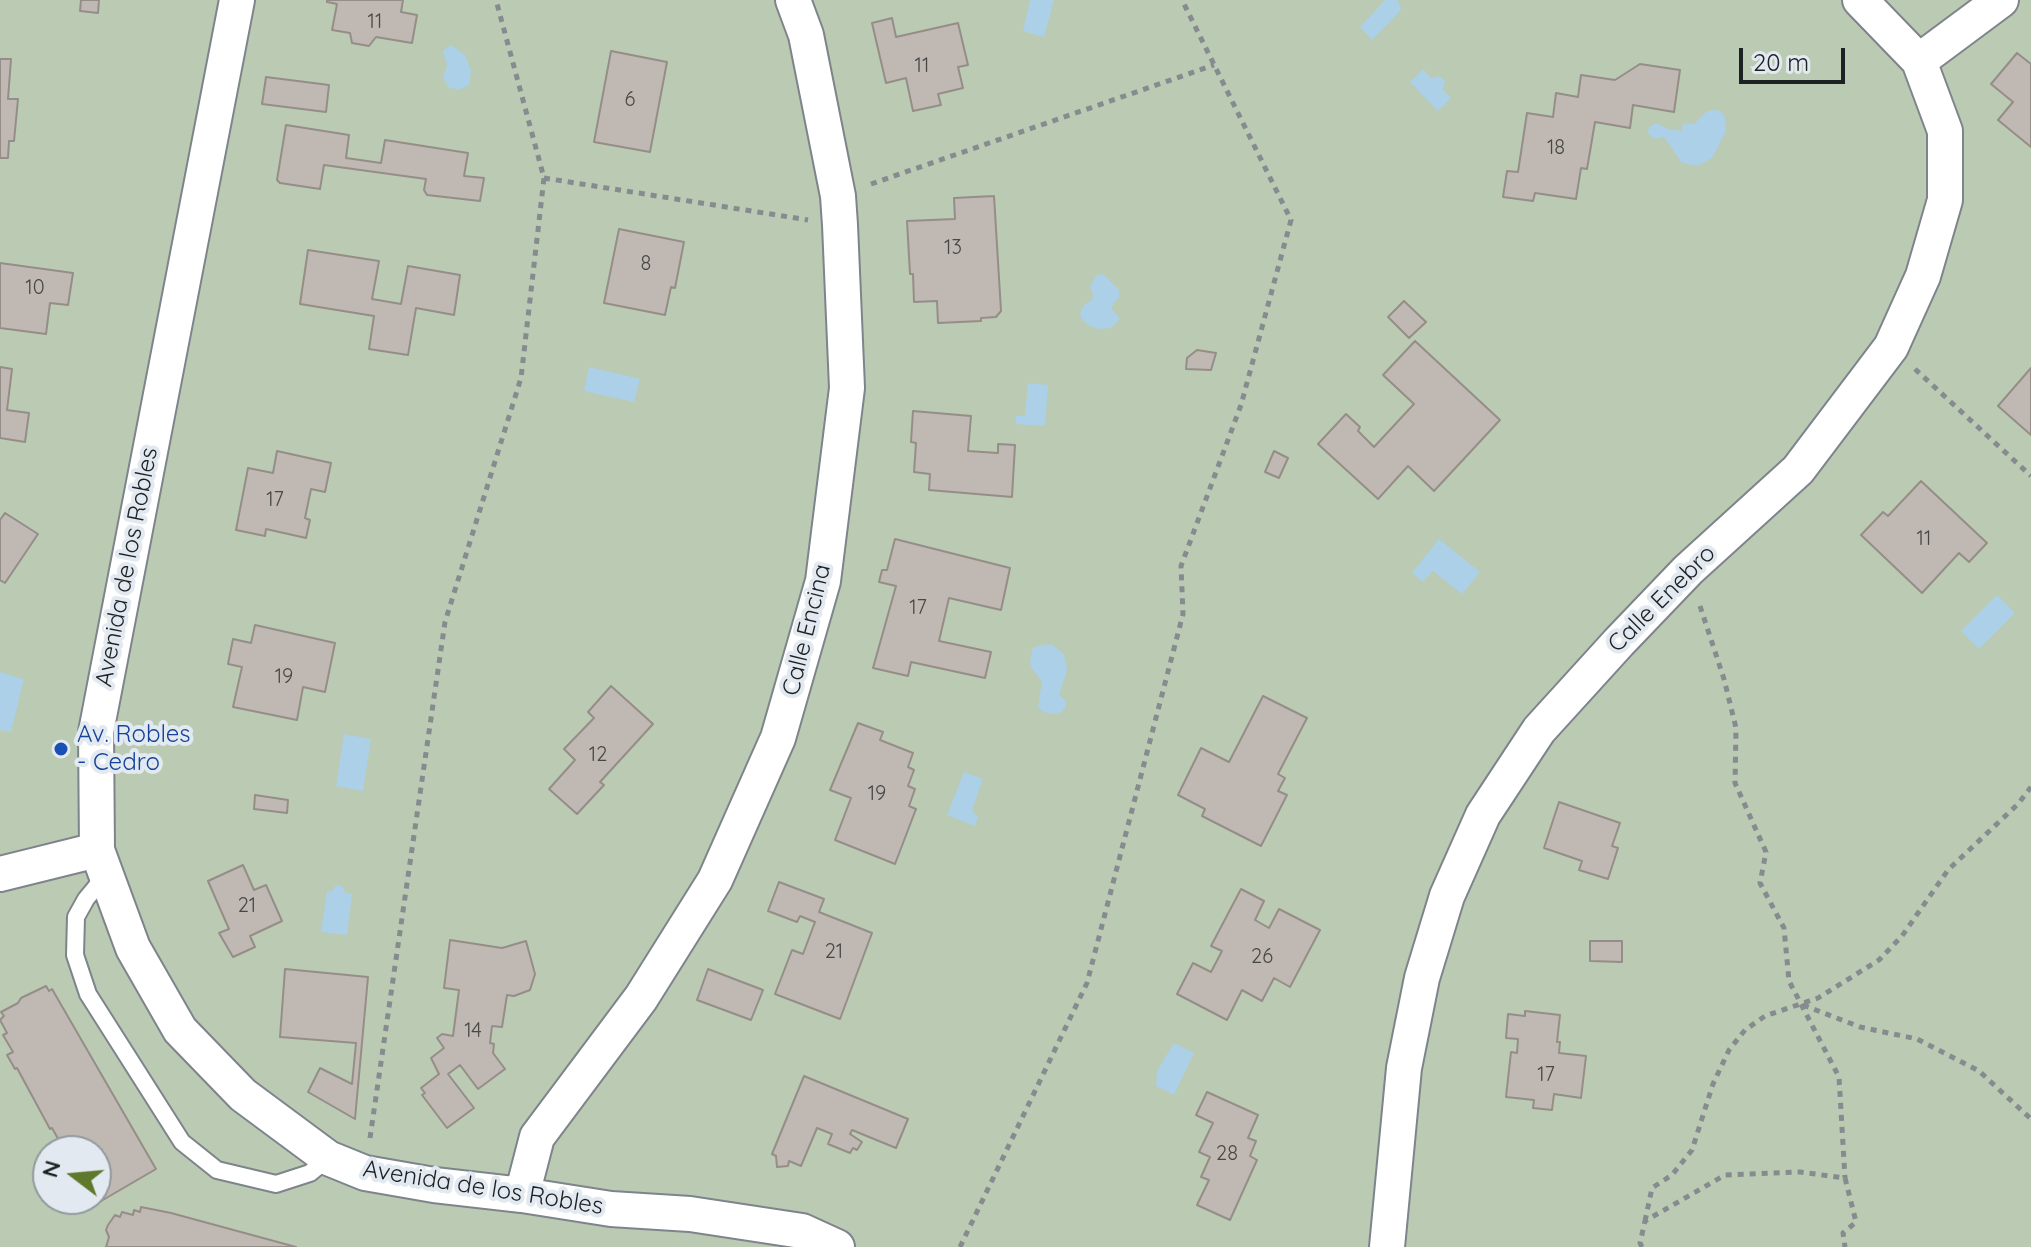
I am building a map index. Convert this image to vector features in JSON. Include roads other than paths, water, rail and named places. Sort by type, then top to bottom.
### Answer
[{"type":"street","name":"Avenida de los Robles","points":[[237,0],[96,732],[101,863],[133,948],[180,1030],[243,1095],[328,1158],[365,1173],[434,1185],[611,1209],[690,1214],[802,1231],[837,1247]]},
{"type":"street","name":"Calle Encina","points":[[522,1195],[537,1137],[641,998],[715,880],[778,738],[823,581],[847,388],[839,211],[806,35],[793,0]]},
{"type":"street","name":"Calle Enebro","points":[[1387,1247],[1404,1068],[1422,978],[1447,896],[1483,815],[1539,730],[1688,570],[1798,470],[1891,347],[1923,276],[1945,200],[1945,131],[1919,61],[1860,0]]},
{"type":"street","points":[[1919,61],[2001,0]]},
{"type":"street","points":[[0,874],[101,863]]},
{"type":"lane","points":[[101,863],[76,917],[75,955],[88,994],[182,1142],[217,1170],[276,1184],[310,1173],[328,1158]]},
{"type":"water","points":[[1030,0],[1054,0],[1044,37],[1023,31]]},
{"type":"water","points":[[1385,0],[1398,0],[1401,10],[1372,40],[1360,27]]},
{"type":"water","points":[[451,45],[465,55],[471,71],[469,85],[459,90],[448,87],[443,77],[447,65],[443,51]]},
{"type":"water","points":[[1423,69],[1431,78],[1440,76],[1445,81],[1443,90],[1451,98],[1438,111],[1410,82]]},
{"type":"water","points":[[1720,111],[1725,117],[1726,131],[1712,158],[1698,166],[1682,163],[1664,137],[1654,139],[1648,133],[1649,127],[1657,123],[1682,131],[1683,123],[1694,124],[1706,112]]},
{"type":"water","points":[[1103,274],[1119,290],[1119,297],[1111,308],[1120,319],[1111,328],[1098,329],[1088,325],[1080,313],[1084,305],[1092,300],[1090,286],[1097,275]]},
{"type":"water","points":[[589,367],[640,379],[634,402],[584,391]]},
{"type":"water","points":[[1028,383],[1048,385],[1045,426],[1016,424],[1016,416],[1025,416]]},
{"type":"water","points":[[1439,539],[1480,572],[1462,594],[1433,571],[1423,582],[1412,573]]},
{"type":"water","points":[[1997,595],[2015,613],[1979,649],[1961,631]]},
{"type":"water","points":[[1051,644],[1064,654],[1067,671],[1059,695],[1066,701],[1065,708],[1053,714],[1038,707],[1042,681],[1030,662],[1033,647]]},
{"type":"water","points":[[0,672],[24,679],[11,732],[0,730]]},
{"type":"water","points":[[344,734],[371,739],[363,791],[336,786]]},
{"type":"water","points":[[964,772],[983,779],[972,810],[978,817],[975,826],[947,815]]},
{"type":"water","points":[[336,885],[352,894],[347,935],[321,932],[327,891],[331,892]]},
{"type":"water","points":[[1174,1043],[1194,1053],[1174,1095],[1156,1086],[1157,1071]]},
{"type":"place","name":"Av. Robles - Cedro","points":[[61,749]]}]
